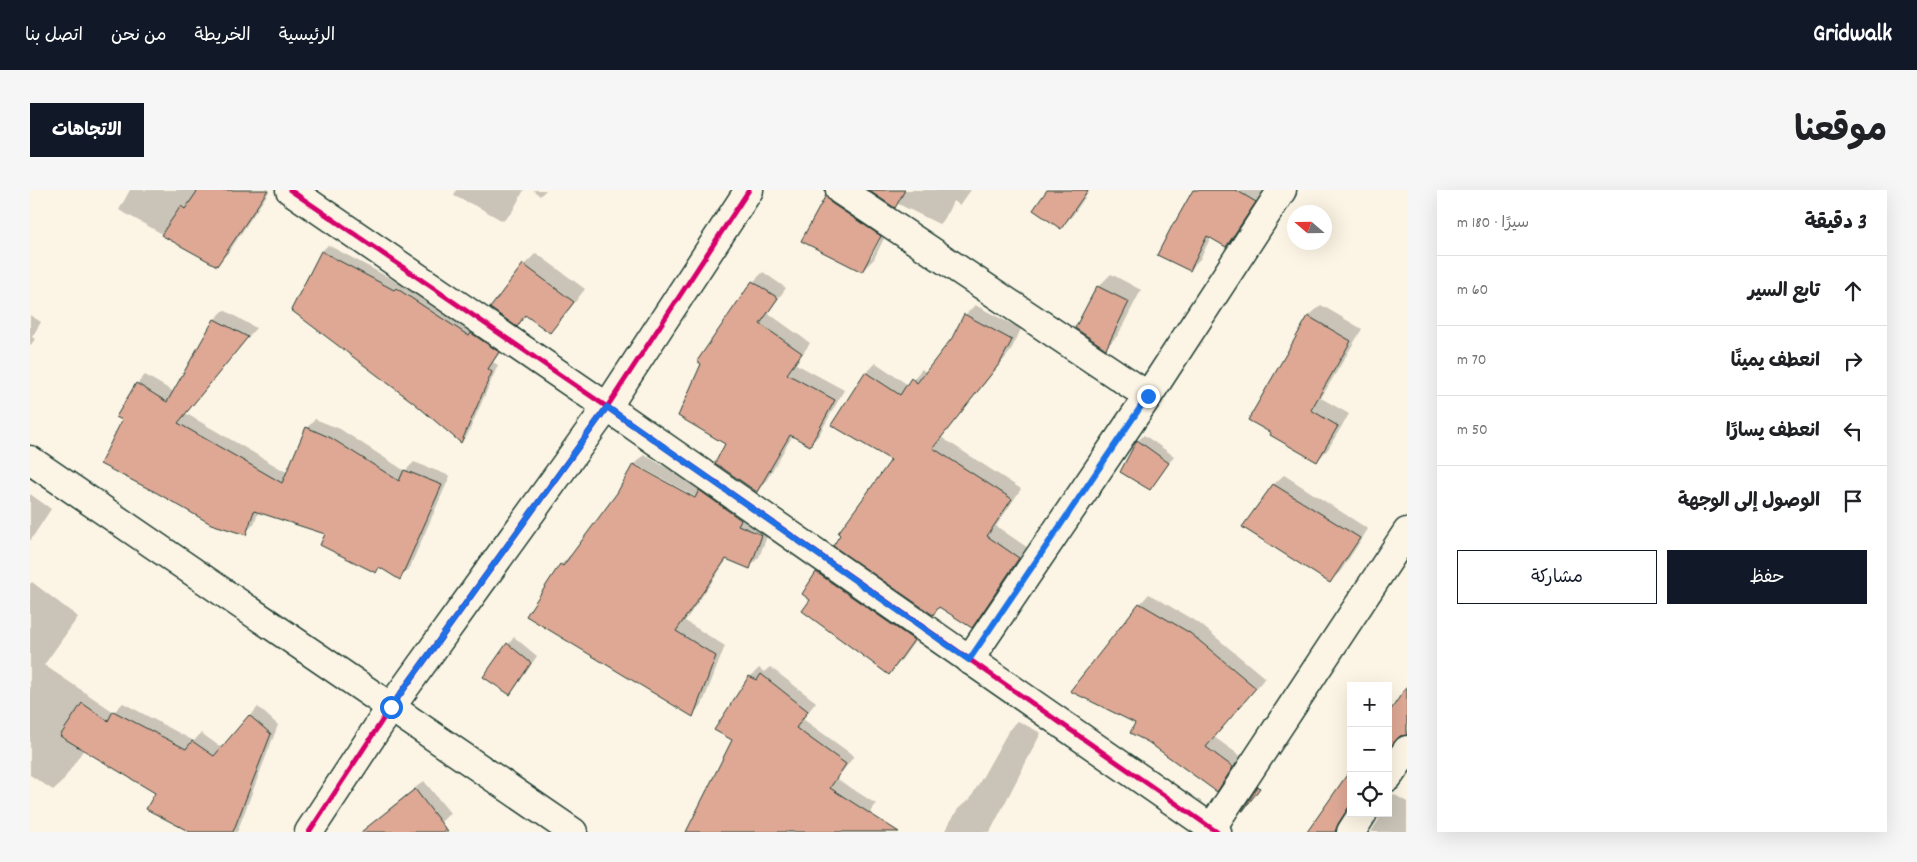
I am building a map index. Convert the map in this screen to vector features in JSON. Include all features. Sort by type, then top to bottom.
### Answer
[{"type":"street","points":[[290,190],[607,407],[1212,831],[1407,532]]},
{"type":"street","points":[[309,832],[391,707],[607,407],[750,190]]},
{"type":"street","points":[[840,190],[1148,396]]},
{"type":"street","points":[[969,660],[1148,396],[1282,190]]},
{"type":"street","points":[[30,460],[573,832]]},
{"type":"street","points":[[1392,772],[1407,750]]},
{"type":"street","points":[[1350,832],[1360,817]]},
{"type":"building","points":[[198,190],[268,190],[217,266],[161,235],[181,206],[185,209]]},
{"type":"building","points":[[868,190],[905,190],[895,208]]},
{"type":"building","points":[[1047,190],[1088,190],[1061,229],[1033,210]]},
{"type":"building","points":[[1193,190],[1236,190],[1256,202],[1226,247],[1207,236],[1190,271],[1157,255]]},
{"type":"building","points":[[826,195],[831,203],[881,236],[862,272],[801,241]]},
{"type":"building","points":[[321,251],[394,290],[396,288],[469,336],[471,333],[499,352],[488,369],[492,372],[461,443],[414,403],[291,310]]},
{"type":"building","points":[[523,264],[574,302],[550,333],[525,315],[517,327],[490,308]]},
{"type":"building","points":[[752,281],[778,298],[760,324],[802,353],[787,374],[835,400],[810,446],[790,435],[757,492],[715,463],[725,444],[678,416],[701,364],[697,361]]},
{"type":"building","points":[[1097,286],[1129,302],[1106,349],[1075,328]]},
{"type":"building","points":[[964,314],[1012,340],[1000,363],[933,448],[1012,499],[987,536],[1019,558],[972,628],[939,607],[933,615],[833,546],[840,535],[838,533],[891,460],[831,425],[865,372],[900,395],[911,378],[917,383],[952,338]]},
{"type":"building","points":[[1308,316],[1351,341],[1311,410],[1338,426],[1317,462],[1248,420]]},
{"type":"building","points":[[214,319],[248,337],[178,423],[282,483],[306,427],[331,438],[399,481],[404,470],[442,485],[400,580],[379,567],[376,573],[320,545],[325,534],[254,511],[246,535],[211,524],[157,493],[100,464],[122,420],[116,417],[136,383],[167,402]]},
{"type":"building","points":[[1137,440],[1169,463],[1150,490],[1120,472]]},
{"type":"building","points":[[633,464],[695,498],[699,490],[741,520],[738,525],[762,535],[750,569],[726,559],[676,631],[716,656],[693,717],[526,616],[560,564],[563,566],[617,493]]},
{"type":"building","points":[[1273,484],[1360,538],[1330,583],[1242,527]]},
{"type":"building","points":[[816,572],[914,640],[889,675],[802,611],[810,600],[802,594]]},
{"type":"building","points":[[1139,603],[1190,633],[1256,688],[1206,747],[1233,767],[1217,792],[1148,742],[1130,733],[1135,723],[1070,691]]},
{"type":"building","points":[[507,643],[531,663],[510,695],[483,677]]},
{"type":"building","points":[[761,674],[808,711],[796,728],[846,764],[830,788],[899,832],[686,832],[732,740],[714,730],[749,676],[757,680]]},
{"type":"building","points":[[1407,686],[1407,735],[1400,736],[1392,745],[1392,727],[1392,708]]},
{"type":"building","points":[[82,703],[108,721],[113,711],[186,749],[192,741],[214,756],[249,715],[271,734],[233,832],[190,832],[146,809],[155,793],[60,736]]},
{"type":"building","points":[[1347,775],[1347,810],[1335,832],[1307,832]]},
{"type":"building","points":[[1258,786],[1260,788],[1242,811]]},
{"type":"building","points":[[415,789],[448,832],[361,832]]},
{"type":"cycle path","points":[[290,190],[607,407],[1217,832]]},
{"type":"cycle path","points":[[309,832],[391,707],[607,407],[749,190]]},
{"type":"route","points":[[391,707],[607,407],[969,660],[1148,396]]}]
